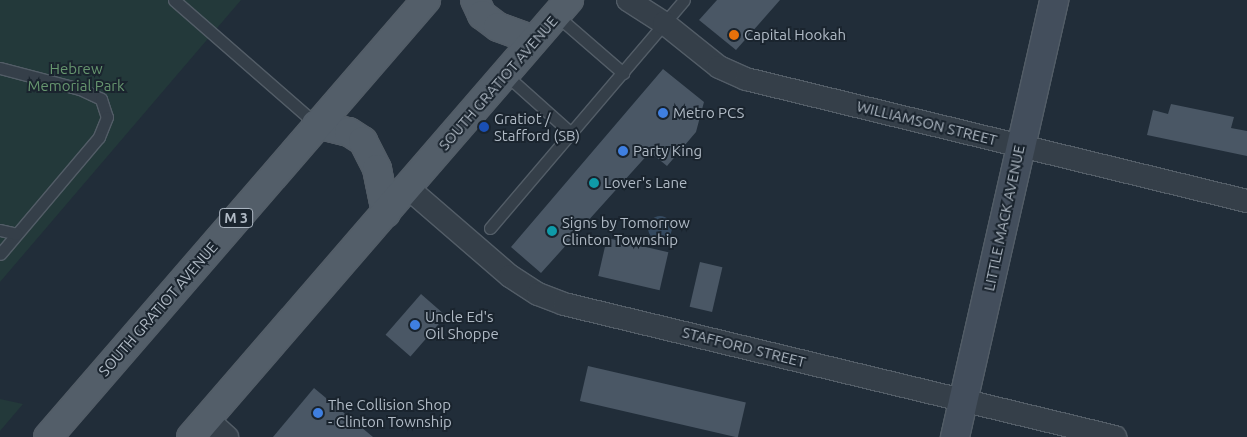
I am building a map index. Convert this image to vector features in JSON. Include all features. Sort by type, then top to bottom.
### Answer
[{"type":"main road","name":"SOUTH GRATIOT AVENUE","points":[[48,437],[316,124],[426,0]]},
{"type":"main road","points":[[475,0],[482,15],[498,27],[534,40]]},
{"type":"main road","name":"SOUTH GRATIOT AVENUE","points":[[199,428],[562,8]]},
{"type":"main road","points":[[316,124],[349,132],[363,140],[374,161],[386,213]]},
{"type":"street","name":"WILLIAMSON STREET","points":[[628,0],[664,23],[719,67],[746,79],[1247,201]]},
{"type":"street","name":"LITTLE MACK AVENUE","points":[[955,437],[1054,0]]},
{"type":"street","name":"STAFFORD STREET","points":[[408,188],[510,276],[538,294],[564,304],[1115,437]]},
{"type":"street","points":[[199,428],[227,437]]},
{"type":"lane","points":[[174,0],[316,124]]},
{"type":"lane","points":[[490,228],[572,134],[684,0]]},
{"type":"lane","points":[[562,8],[623,73]]},
{"type":"lane","points":[[0,68],[80,88],[101,99],[107,117],[99,137],[0,254]]},
{"type":"lane","points":[[505,74],[572,134]]},
{"type":"lane","points":[[0,230],[17,234]]},
{"type":"green space","name":"Hebrew Memorial Park","points":[[0,0],[241,0],[0,282]]},
{"type":"green space","points":[[0,399],[23,404],[0,431]]},
{"type":"water","points":[[660,216],[669,219],[672,228],[669,237],[660,240],[651,237],[648,228],[651,219]]},
{"type":"building","name":"Capital Hookah","points":[[717,0],[780,0],[736,50],[699,20]]},
{"type":"building","points":[[663,69],[704,102],[696,132],[667,166],[650,152],[541,273],[511,247]]},
{"type":"building","points":[[1171,104],[1234,117],[1231,128],[1247,131],[1247,156],[1147,135],[1153,110],[1168,114]]},
{"type":"building","points":[[607,238],[668,252],[660,290],[598,276]]},
{"type":"building","points":[[700,262],[722,267],[712,312],[690,307]]},
{"type":"building","name":"Uncle Ed's Oil Shoppe","points":[[421,294],[446,316],[410,356],[386,335]]},
{"type":"building","points":[[588,366],[746,402],[738,437],[735,437],[580,401]]},
{"type":"building","name":"The Collision Shop - Clinton Township","points":[[314,388],[373,437],[273,437]]},
{"type":"place","name":"Capital Hookah","points":[[734,35]]},
{"type":"place","name":"Metro PCS","points":[[663,113]]},
{"type":"place","name":"Gratiot / Stafford (SB)","points":[[484,127]]},
{"type":"place","name":"Party King","points":[[623,151]]},
{"type":"place","name":"Lover's Lane","points":[[594,183]]},
{"type":"place","name":"Signs by Tomorrow Clinton Township","points":[[552,231]]},
{"type":"place","name":"Uncle Ed's Oil Shoppe","points":[[415,325]]},
{"type":"place","name":"The Collision Shop - Clinton Township","points":[[318,413]]}]
